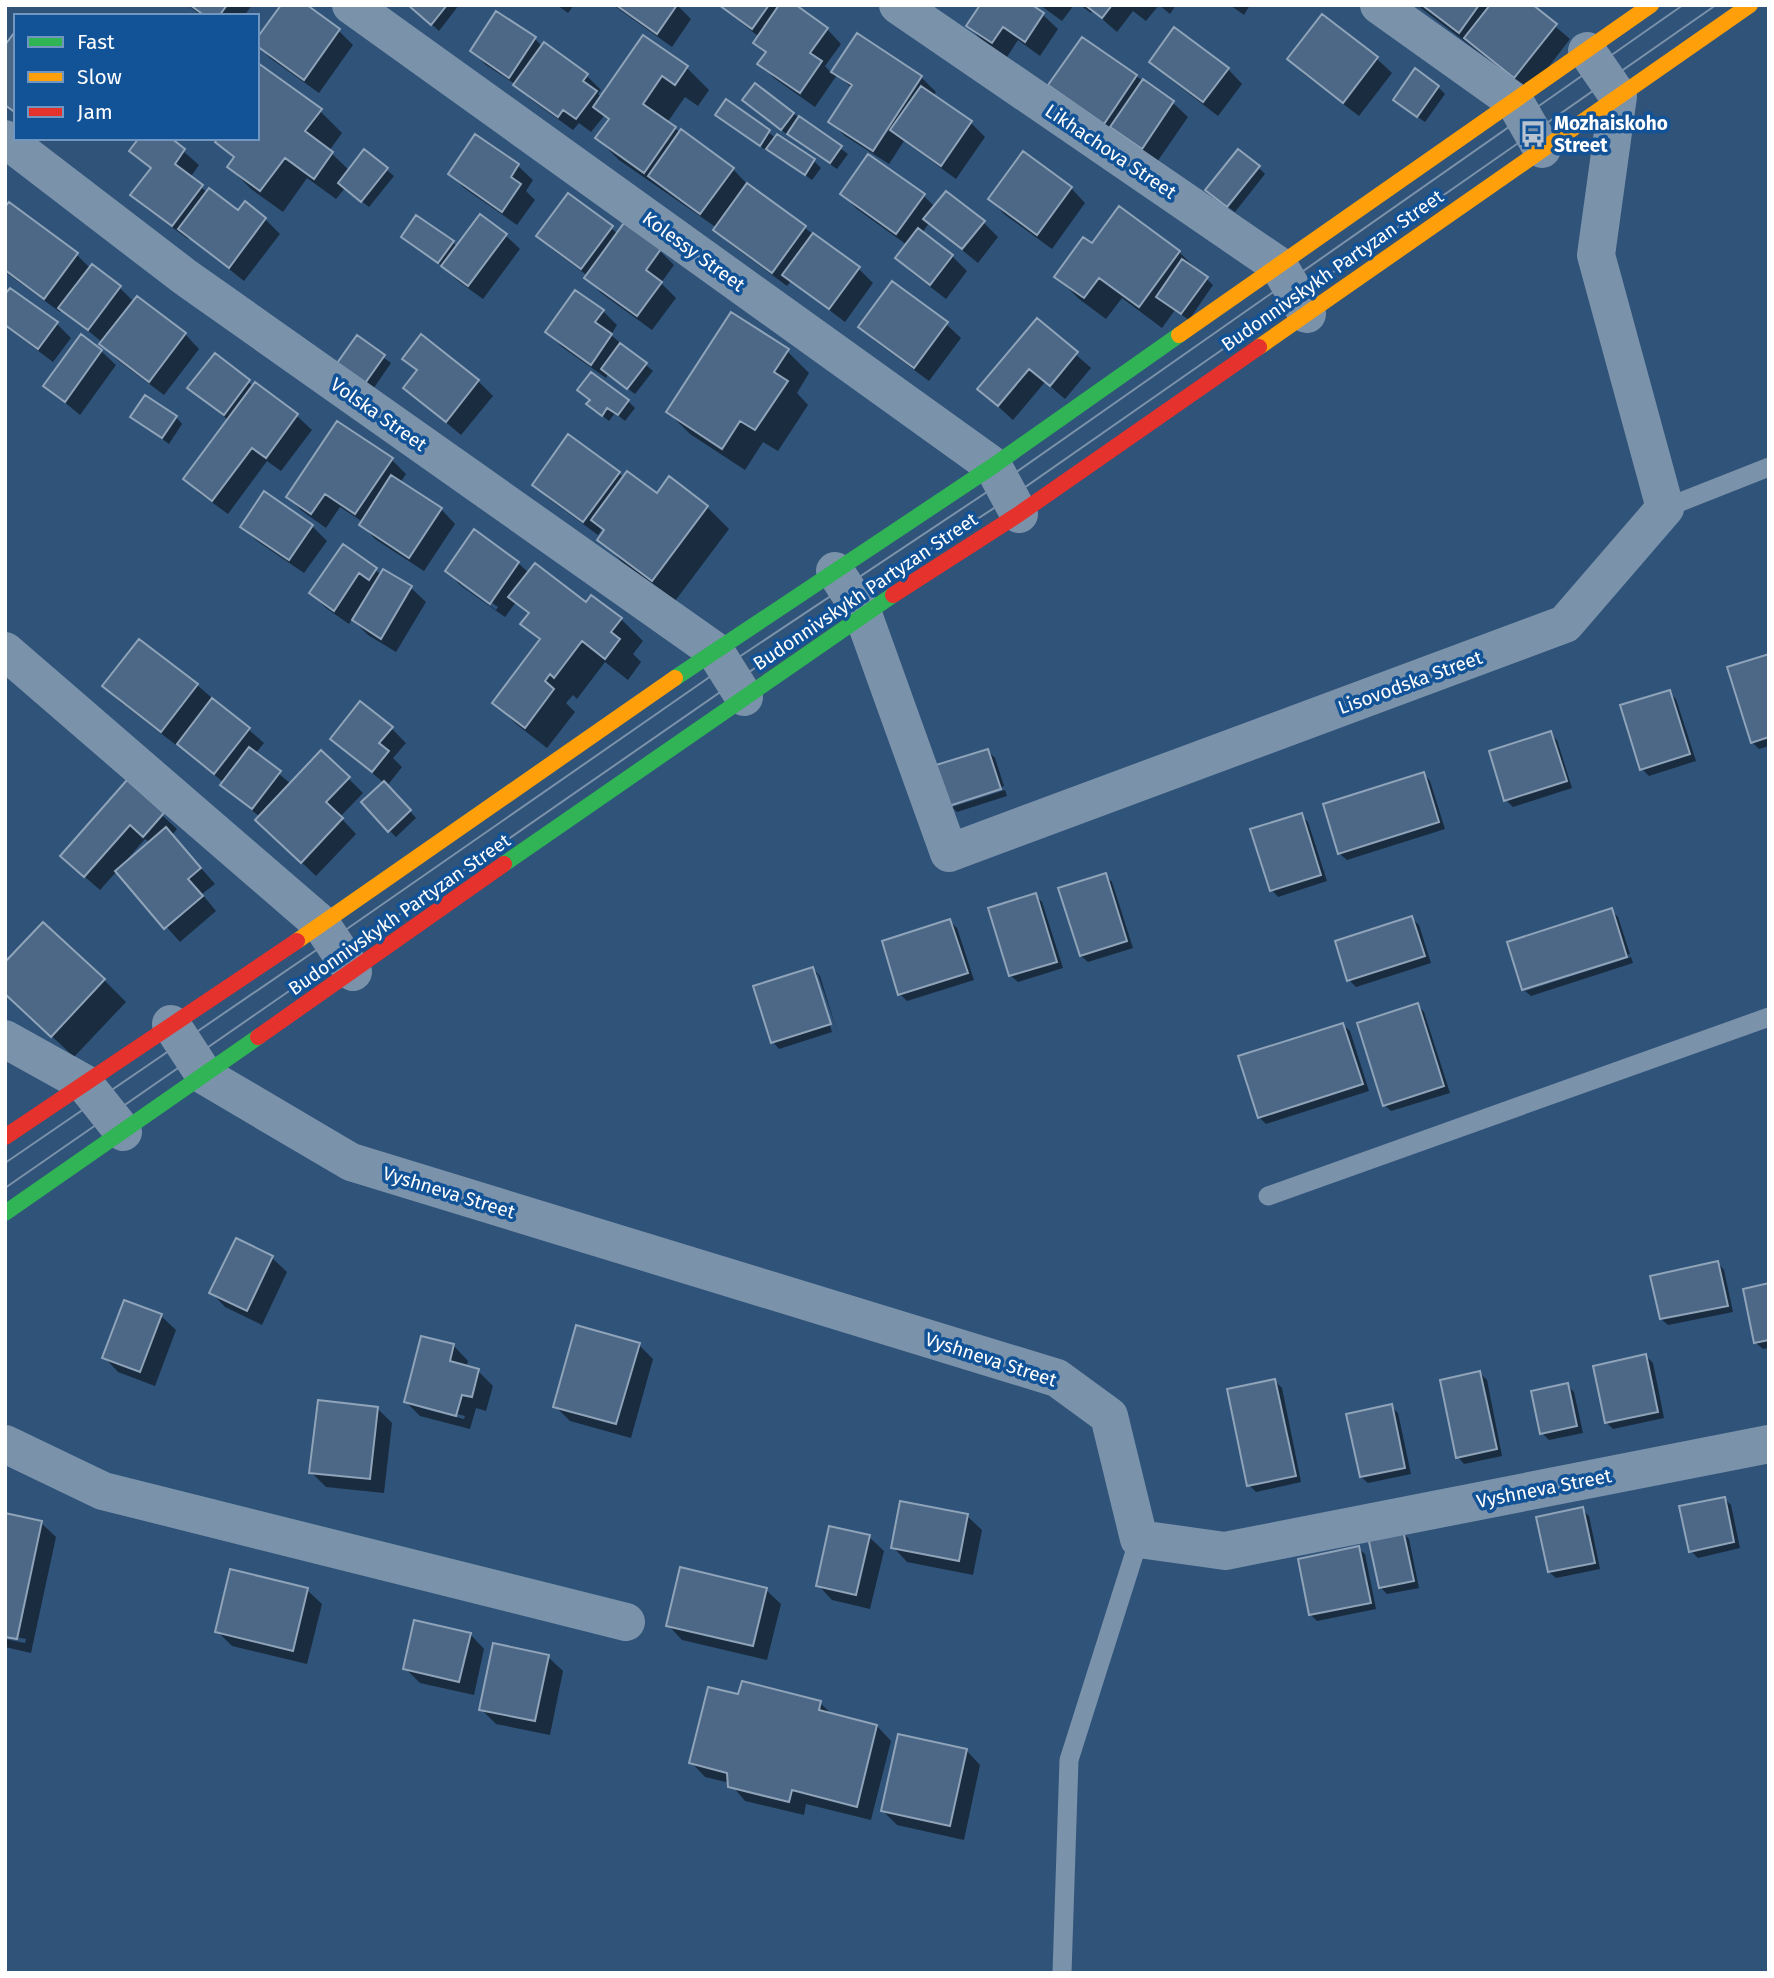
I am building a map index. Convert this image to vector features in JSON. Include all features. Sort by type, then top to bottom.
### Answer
[{"type":"main road","name":"Budonnivskykh Partyzan Street","points":[[5,1137],[321,924],[715,651],[993,466],[1651,5]]},
{"type":"main road","name":"Budonnivskykh Partyzan Street","points":[[5,1213],[205,1076],[863,614],[1019,514],[1750,5]]},
{"type":"street","name":"Kolessy Street","points":[[351,5],[993,466],[1019,514]]},
{"type":"street","name":"Likhachova Street","points":[[898,5],[1279,266],[1307,314]]},
{"type":"street","points":[[1379,5],[1514,102],[1542,149]]},
{"type":"street","points":[[1587,51],[1618,96],[1596,255],[1665,508]]},
{"type":"street","name":"Volska Street","points":[[5,139],[185,277],[715,651],[744,697]]},
{"type":"street","name":"Lisovodska Street","points":[[835,571],[863,614],[949,853],[1566,624],[1665,508]]},
{"type":"street","points":[[5,650],[321,924],[353,972]]},
{"type":"street","name":"Vyshneva Street","points":[[171,1024],[205,1076],[351,1162],[1057,1378],[1109,1416],[1139,1539],[1225,1551],[1769,1444]]},
{"type":"street","points":[[5,1039],[84,1083],[122,1132]]},
{"type":"street","points":[[5,1444],[103,1491],[626,1622]]},
{"type":"lane","points":[[1665,508],[1769,467]]},
{"type":"lane","points":[[1268,1196],[1769,1017]]},
{"type":"lane","points":[[1062,1973],[1069,1760],[1139,1539]]},
{"type":"building","points":[[190,5],[227,5],[220,14],[202,14]]},
{"type":"building","points":[[281,5],[307,5],[340,29],[304,80],[259,47],[259,35]]},
{"type":"building","points":[[408,5],[447,5],[431,25]]},
{"type":"building","points":[[616,5],[677,5],[657,34]]},
{"type":"building","points":[[719,5],[769,5],[752,29]]},
{"type":"building","points":[[779,5],[796,5],[828,28],[810,53],[822,61],[800,93],[757,64],[766,52],[753,43]]},
{"type":"building","points":[[980,5],[1032,5],[1044,13],[1025,42],[1003,27],[992,43],[966,26]]},
{"type":"building","points":[[1085,5],[1112,5],[1102,18]]},
{"type":"building","points":[[1422,5],[1479,5],[1459,33]]},
{"type":"building","points":[[1490,5],[1533,5],[1557,24],[1514,78],[1464,38]]},
{"type":"building","points":[[496,11],[536,37],[509,78],[470,51]]},
{"type":"building","points":[[1322,14],[1378,57],[1343,103],[1287,59]]},
{"type":"building","points":[[1174,27],[1229,68],[1203,102],[1149,62]]},
{"type":"building","points":[[14,33],[14,112],[5,105],[5,45]]},
{"type":"building","points":[[857,33],[922,76],[873,151],[828,122],[852,85],[831,72]]},
{"type":"building","points":[[643,35],[688,66],[675,85],[662,76],[643,104],[676,127],[644,173],[595,138],[609,119],[593,107]]},
{"type":"building","points":[[1082,37],[1137,75],[1104,124],[1048,85]]},
{"type":"building","points":[[544,42],[588,74],[583,81],[597,91],[576,119],[563,110],[558,117],[513,85]]},
{"type":"building","points":[[259,64],[322,109],[305,131],[333,152],[314,179],[285,158],[260,191],[227,167],[234,157],[215,142],[259,140]]},
{"type":"building","points":[[1415,68],[1439,86],[1417,117],[1393,100]]},
{"type":"building","points":[[1143,79],[1174,101],[1142,149],[1110,127]]},
{"type":"building","points":[[755,83],[794,113],[781,130],[742,100]]},
{"type":"building","points":[[921,86],[972,121],[941,166],[890,130]]},
{"type":"building","points":[[726,99],[770,130],[760,146],[715,115]]},
{"type":"building","points":[[799,116],[842,146],[830,163],[787,134]]},
{"type":"building","points":[[681,129],[734,168],[700,214],[648,176]]},
{"type":"building","points":[[475,134],[519,164],[511,177],[521,184],[502,212],[448,174]]},
{"type":"building","points":[[777,134],[815,159],[805,175],[766,149]]},
{"type":"building","points":[[137,140],[174,140],[185,149],[175,164],[203,185],[172,226],[130,195],[151,168],[129,151]]},
{"type":"building","points":[[364,149],[388,168],[361,202],[338,183]]},
{"type":"building","points":[[1238,149],[1260,166],[1227,207],[1205,190]]},
{"type":"building","points":[[1023,151],[1072,187],[1037,235],[988,199]]},
{"type":"building","points":[[868,154],[925,194],[896,234],[840,194]]},
{"type":"building","points":[[747,183],[806,226],[772,273],[713,230]]},
{"type":"building","points":[[209,188],[238,210],[245,201],[266,218],[229,268],[178,229]]},
{"type":"building","points":[[946,191],[985,221],[962,249],[923,219]]},
{"type":"building","points":[[568,193],[613,226],[581,269],[536,236]]},
{"type":"building","points":[[9,202],[78,253],[44,299],[5,270],[5,207]]},
{"type":"building","points":[[1119,206],[1180,251],[1139,307],[1099,278],[1084,298],[1054,277],[1083,237],[1092,243]]},
{"type":"building","points":[[480,214],[507,234],[468,286],[441,266]]},
{"type":"building","points":[[416,215],[454,241],[438,263],[401,237]]},
{"type":"building","points":[[624,223],[661,249],[646,270],[662,282],[637,316],[584,278]]},
{"type":"building","points":[[918,228],[953,255],[930,285],[895,258]]},
{"type":"building","points":[[813,233],[860,267],[829,309],[782,275]]},
{"type":"building","points":[[1182,259],[1208,277],[1181,314],[1156,297]]},
{"type":"building","points":[[92,264],[121,286],[88,330],[58,308]]},
{"type":"building","points":[[892,281],[948,322],[914,368],[858,327]]},
{"type":"building","points":[[10,288],[58,322],[38,349],[5,325],[5,294]]},
{"type":"building","points":[[575,290],[604,310],[595,322],[612,334],[591,365],[545,332]]},
{"type":"building","points":[[137,296],[186,333],[149,382],[99,344]]},
{"type":"building","points":[[731,312],[789,349],[774,372],[788,381],[755,430],[740,421],[722,449],[666,412]]},
{"type":"building","points":[[1037,318],[1078,352],[1050,386],[1029,369],[998,406],[977,389]]},
{"type":"building","points":[[81,334],[102,350],[65,402],[43,386]]},
{"type":"building","points":[[421,334],[479,380],[446,422],[403,388],[417,370],[402,359]]},
{"type":"building","points":[[357,335],[385,355],[363,386],[335,366]]},
{"type":"building","points":[[620,343],[647,363],[627,389],[601,369]]},
{"type":"building","points":[[215,353],[250,380],[224,415],[187,388]]},
{"type":"building","points":[[591,372],[629,400],[618,415],[607,408],[602,416],[586,404],[590,400],[577,390]]},
{"type":"building","points":[[255,382],[298,414],[266,458],[252,448],[212,501],[183,479]]},
{"type":"building","points":[[145,395],[177,416],[162,438],[130,417]]},
{"type":"building","points":[[337,421],[393,458],[355,514],[325,494],[311,514],[286,497]]},
{"type":"building","points":[[568,434],[620,472],[583,522],[532,485]]},
{"type":"building","points":[[627,471],[657,493],[669,476],[708,506],[652,581],[597,540],[604,530],[591,520]]},
{"type":"building","points":[[391,475],[442,508],[409,558],[359,525]]},
{"type":"building","points":[[264,491],[313,525],[289,560],[240,527]]},
{"type":"building","points":[[474,529],[519,562],[490,604],[445,571]]},
{"type":"building","points":[[343,544],[377,568],[369,580],[359,573],[334,611],[309,593]]},
{"type":"building","points":[[535,563],[586,602],[591,595],[622,618],[611,632],[620,639],[605,659],[582,641],[554,678],[550,674],[545,681],[554,689],[525,728],[492,703],[540,639],[520,624],[529,613],[508,597]]},
{"type":"building","points":[[383,569],[412,586],[381,639],[352,620]]},
{"type":"building","points":[[139,639],[198,684],[161,732],[102,686]]},
{"type":"building","points":[[1769,654],[1769,737],[1751,743],[1727,667]]},
{"type":"building","points":[[1670,690],[1690,754],[1640,770],[1620,705]]},
{"type":"building","points":[[212,698],[250,728],[214,774],[177,744]]},
{"type":"building","points":[[360,701],[393,727],[379,743],[389,751],[372,772],[330,739]]},
{"type":"building","points":[[1551,731],[1567,781],[1504,801],[1489,751]]},
{"type":"building","points":[[249,747],[281,771],[252,809],[220,785]]},
{"type":"building","points":[[988,749],[1001,789],[949,806],[936,765]]},
{"type":"building","points":[[321,750],[350,777],[326,802],[343,818],[301,863],[255,820]]},
{"type":"building","points":[[1424,772],[1439,822],[1338,854],[1323,804]]},
{"type":"building","points":[[127,780],[164,813],[143,837],[130,825],[84,877],[60,856]]},
{"type":"building","points":[[384,781],[411,810],[388,832],[361,802]]},
{"type":"building","points":[[1302,813],[1321,875],[1270,891],[1250,829]]},
{"type":"building","points":[[166,827],[201,868],[188,879],[203,896],[164,929],[115,871]]},
{"type":"building","points":[[1106,873],[1127,941],[1080,956],[1058,888]]},
{"type":"building","points":[[1036,893],[1057,962],[1009,976],[988,908]]},
{"type":"building","points":[[1612,908],[1627,957],[1522,990],[1507,942]]},
{"type":"building","points":[[1412,916],[1425,956],[1347,981],[1335,941]]},
{"type":"building","points":[[950,919],[968,973],[898,995],[882,941]]},
{"type":"building","points":[[43,922],[105,979],[51,1037],[5,994],[5,962]]},
{"type":"building","points":[[813,967],[831,1024],[771,1043],[753,986]]},
{"type":"building","points":[[1418,1003],[1444,1086],[1383,1106],[1357,1023]]},
{"type":"building","points":[[1343,1023],[1363,1084],[1258,1118],[1238,1056]]},
{"type":"building","points":[[236,1238],[273,1256],[247,1311],[209,1293]]},
{"type":"building","points":[[1718,1261],[1728,1306],[1660,1319],[1650,1276]]},
{"type":"building","points":[[1769,1283],[1769,1340],[1754,1343],[1743,1289]]},
{"type":"building","points":[[124,1300],[162,1314],[140,1372],[102,1358]]},
{"type":"building","points":[[576,1325],[640,1343],[616,1424],[553,1407]]},
{"type":"building","points":[[421,1336],[454,1344],[450,1361],[479,1369],[472,1397],[462,1395],[456,1416],[404,1402]]},
{"type":"building","points":[[1646,1354],[1658,1412],[1605,1423],[1593,1366]]},
{"type":"building","points":[[1480,1371],[1497,1449],[1456,1458],[1440,1380]]},
{"type":"building","points":[[1275,1379],[1296,1476],[1247,1486],[1227,1389]]},
{"type":"building","points":[[1568,1383],[1577,1426],[1540,1434],[1531,1391]]},
{"type":"building","points":[[318,1400],[378,1407],[370,1479],[309,1473]]},
{"type":"building","points":[[1392,1404],[1405,1468],[1360,1477],[1346,1414]]},
{"type":"building","points":[[1725,1497],[1734,1542],[1689,1552],[1679,1506]]},
{"type":"building","points":[[900,1501],[968,1514],[959,1561],[891,1548]]},
{"type":"building","points":[[1583,1507],[1595,1563],[1548,1572],[1536,1517]]},
{"type":"building","points":[[5,1513],[42,1521],[17,1639],[5,1637]]},
{"type":"building","points":[[829,1526],[870,1535],[856,1595],[816,1586]]},
{"type":"building","points":[[1403,1530],[1414,1581],[1379,1588],[1368,1537]]},
{"type":"building","points":[[1359,1546],[1371,1603],[1309,1615],[1298,1559]]},
{"type":"building","points":[[680,1567],[767,1588],[753,1646],[666,1626]]},
{"type":"building","points":[[230,1569],[308,1588],[293,1651],[215,1632]]},
{"type":"building","points":[[414,1620],[471,1633],[459,1682],[403,1669]]},
{"type":"building","points":[[493,1643],[549,1655],[535,1721],[479,1710]]},
{"type":"building","points":[[742,1681],[821,1701],[819,1710],[877,1725],[857,1807],[792,1790],[789,1802],[728,1787],[727,1773],[689,1763],[708,1687],[738,1694]]},
{"type":"building","points":[[898,1734],[967,1749],[950,1826],[881,1811]]},
{"type":"tram line","points":[[5,1163],[724,667],[1002,482],[1683,5]]},
{"type":"tram line","points":[[5,1188],[853,600],[1011,497],[1716,5]]},
{"type":"traffic: fast","points":[[675,678],[993,466],[1179,335]]},
{"type":"traffic: fast","points":[[504,864],[893,595]]},
{"type":"traffic: fast","points":[[5,1213],[258,1037]]},
{"type":"traffic: slow","points":[[1179,335],[1651,5]]},
{"type":"traffic: slow","points":[[1259,347],[1750,5]]},
{"type":"traffic: slow","points":[[297,941],[675,678]]},
{"type":"traffic: jam","points":[[893,595],[1019,514],[1259,347]]},
{"type":"traffic: jam","points":[[258,1037],[504,864]]},
{"type":"traffic: jam","points":[[5,1137],[297,941]]},
{"type":"place","name":"Mozhaiskoho Street","points":[[1533,134]]}]
